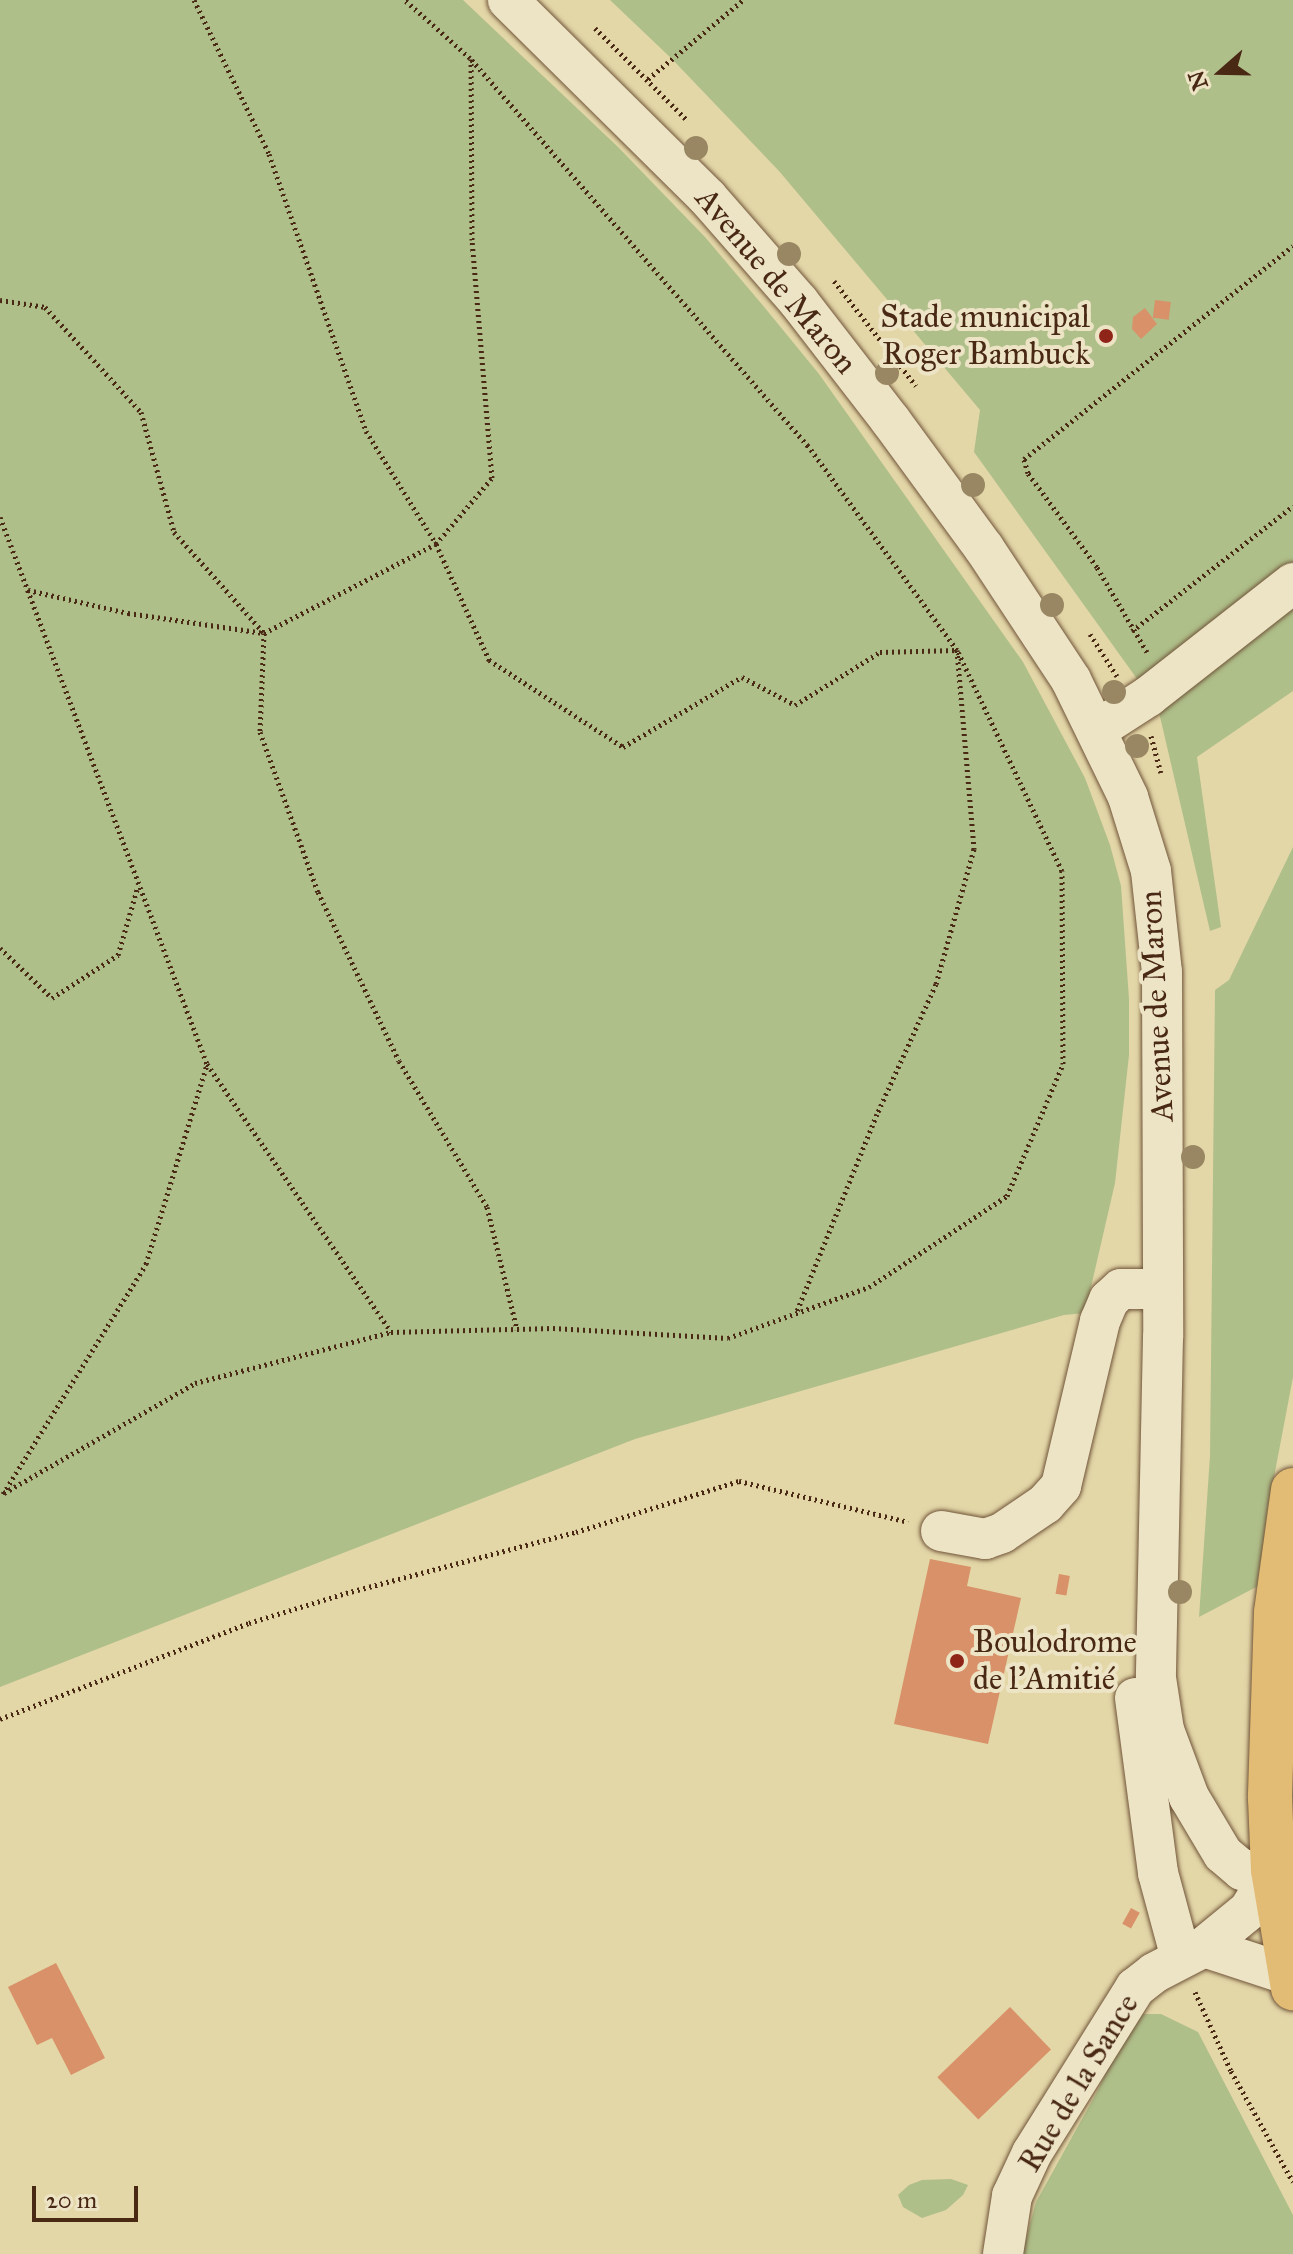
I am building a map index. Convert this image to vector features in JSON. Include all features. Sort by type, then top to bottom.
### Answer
[{"type":"main road","points":[[1291,1981],[1283,1867],[1270,1798],[1276,1613],[1293,1490]]},
{"type":"street","name":"Avenue de Maron","points":[[508,0],[708,198],[799,302],[984,548],[1071,680],[1098,729],[1140,834],[1159,923],[1163,1289],[1156,1678],[1164,1730],[1189,1797],[1223,1854],[1242,1870],[1283,1867]]},
{"type":"street","points":[[1098,729],[1169,681],[1293,583]]},
{"type":"street","points":[[941,1531],[985,1539],[1002,1533],[1045,1504],[1061,1486],[1100,1321],[1109,1300],[1121,1289],[1163,1289]]},
{"type":"street","points":[[1133,1681],[1158,1873],[1192,1952],[1291,1981]]},
{"type":"street","name":"Rue de la Sance","points":[[1003,2254],[1012,2196],[1060,2103],[1135,1988],[1192,1952],[1249,1910],[1283,1867]]},
{"type":"path","points":[[194,0],[269,154],[366,431],[436,544],[489,660],[623,747],[742,677],[795,705],[880,652],[957,650]]},
{"type":"path","points":[[1,1495],[195,1383],[391,1332],[517,1329],[728,1338],[869,1287],[1007,1196],[1063,1064],[1062,871],[957,650],[808,446],[470,58],[405,0]]},
{"type":"path","points":[[617,106],[743,0]]},
{"type":"path","points":[[586,20],[689,122]]},
{"type":"path","points":[[28,590],[128,613],[264,633],[436,544],[492,478],[472,240],[470,58]]},
{"type":"path","points":[[1169,681],[1132,631],[1097,567],[1028,473],[1024,459],[1293,246]]},
{"type":"path","points":[[832,278],[924,396]]},
{"type":"path","points":[[0,300],[45,307],[141,412],[174,532],[264,633],[260,732],[318,892],[393,1047],[487,1207],[517,1329]]},
{"type":"path","points":[[1132,631],[1293,506]]},
{"type":"path","points":[[0,517],[207,1064],[391,1332]]},
{"type":"path","points":[[1087,629],[1150,731],[1162,776]]},
{"type":"path","points":[[796,1313],[877,1114],[936,984],[974,849],[957,650]]},
{"type":"path","points":[[0,948],[52,998],[118,955],[138,885]]},
{"type":"path","points":[[1,1495],[146,1264],[207,1064]]},
{"type":"path","points":[[0,1719],[249,1623],[346,1593],[576,1532],[739,1481],[941,1531]]},
{"type":"path","points":[[1192,1952],[1231,2071],[1293,2182]]},
{"type":"green space","points":[[0,0],[463,0],[618,147],[705,237],[765,308],[819,374],[1023,662],[1085,778],[1110,845],[1121,886],[1129,999],[1129,1055],[1115,1183],[1085,1313],[1064,1315],[635,1439],[0,1687]]},
{"type":"green space","name":"Stade municipal Roger Bambuck","points":[[610,0],[1293,0],[1293,691],[1197,757],[1221,927],[1210,931],[1158,708],[974,452],[980,410],[779,171],[672,59]]},
{"type":"green space","points":[[1293,847],[1293,1377],[1267,1514],[1260,1585],[1199,1617],[1210,1456],[1215,990],[1229,980]]},
{"type":"green space","points":[[1139,2014],[1161,2014],[1198,2032],[1293,2215],[1293,2254],[1022,2254],[1036,2202],[1097,2092],[1127,2028]]},
{"type":"green space","points":[[951,2179],[968,2185],[963,2195],[946,2210],[922,2218],[903,2207],[898,2195],[909,2185],[922,2180]]},
{"type":"building","points":[[1155,300],[1171,302],[1169,320],[1153,318]]},
{"type":"building","points":[[1145,308],[1157,324],[1141,339],[1132,329],[1133,317]]},
{"type":"building","name":"Boulodrome de l'Amitié","points":[[930,1559],[971,1567],[967,1586],[1021,1598],[988,1744],[894,1724]]},
{"type":"building","points":[[1059,1574],[1070,1576],[1066,1596],[1056,1594]]},
{"type":"building","points":[[1131,1908],[1140,1913],[1131,1929],[1122,1924]]},
{"type":"building","points":[[56,1963],[105,2058],[71,2075],[52,2038],[37,2045],[8,1987]]},
{"type":"building","points":[[1010,2007],[1051,2049],[978,2120],[937,2077]]},
{"type":"place","name":"Stade municipal Roger Bambuck","points":[[1106,336]]},
{"type":"place","name":"Boulodrome de l'Amitié","points":[[957,1661]]}]
